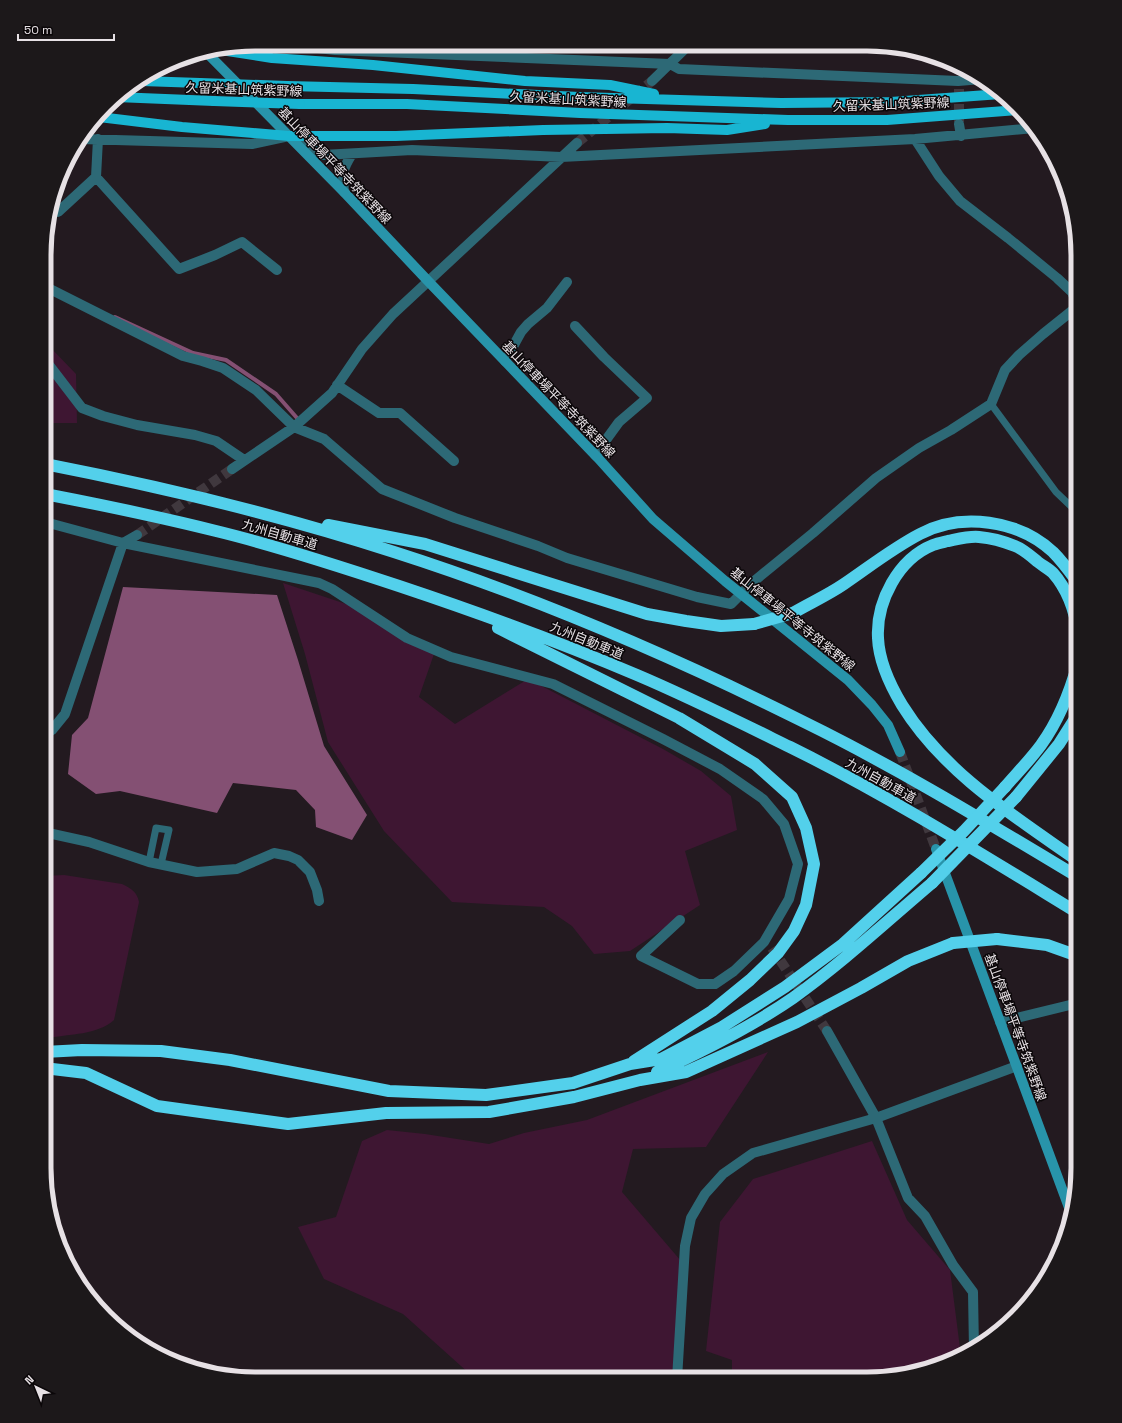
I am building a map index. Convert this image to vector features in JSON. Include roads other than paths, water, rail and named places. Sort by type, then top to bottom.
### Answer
[{"type":"highway","name":"九州自動車道","points":[[51,465],[126,480],[225,504],[333,533],[455,573],[556,611],[651,651],[805,722],[952,802],[1071,873]]},
{"type":"highway","name":"九州自動車道","points":[[51,495],[117,508],[217,531],[321,560],[443,600],[546,638],[639,676],[791,748],[874,791],[937,827],[1071,909]]},
{"type":"highway","points":[[225,504],[425,544],[647,614],[721,626],[754,624],[793,613],[842,585],[889,552],[921,533],[946,524],[971,521],[994,523],[1015,529],[1035,539],[1052,552],[1071,574]]},
{"type":"highway","points":[[1071,604],[1067,594],[1053,573],[1016,546],[979,537],[958,539],[933,545],[915,556],[900,571],[890,587],[883,604],[879,620],[878,639],[882,660],[888,679],[903,706],[948,763],[974,786],[1071,856]]},
{"type":"highway","points":[[443,600],[679,718],[755,764],[792,797],[806,828],[814,864],[806,905],[794,931],[778,953],[750,980],[712,1011],[630,1064]]},
{"type":"highway","points":[[51,1052],[82,1050],[161,1051],[230,1060],[389,1091],[486,1095],[573,1083],[630,1064],[661,1059],[722,1027],[785,987],[843,944],[921,873],[964,831],[1005,787],[1041,744],[1058,715],[1071,688]]},
{"type":"highway","points":[[640,1080],[729,1037],[792,998],[853,950],[932,883],[1016,797],[1059,744],[1071,725]]},
{"type":"highway","points":[[51,1069],[86,1073],[156,1106],[288,1124],[386,1113],[489,1112],[574,1097],[640,1080],[686,1072],[797,1022],[908,961],[952,943],[996,939],[1047,945],[1071,954]]},
{"type":"main road","points":[[234,52],[272,58],[374,65],[525,81],[610,85],[678,100]]},
{"type":"main road","name":"基山停車場平等寺筑紫野線","points":[[210,56],[344,192],[505,362],[595,454],[653,519],[848,680],[872,705],[888,725],[900,752]]},
{"type":"main road","name":"久留米基山筑紫野線","points":[[148,81],[413,89],[579,97],[780,103],[891,102],[993,95]]},
{"type":"main road","name":"久留米基山筑紫野線","points":[[127,97],[300,104],[408,104],[580,113],[788,120],[887,120],[1011,111]]},
{"type":"main road","points":[[104,118],[182,127],[289,136],[396,136],[543,130],[659,128],[727,130],[788,120]]},
{"type":"main road","name":"基山停車場平等寺筑紫野線","points":[[936,849],[1068,1205]]},
{"type":"street","points":[[365,51],[670,64],[679,69],[958,85],[974,81]]},
{"type":"street","points":[[652,81],[683,51]]},
{"type":"street","points":[[960,124],[961,136]]},
{"type":"street","points":[[88,138],[252,144],[289,136],[323,155],[412,150],[561,157],[915,139],[1027,129]]},
{"type":"street","points":[[56,210],[58,212],[96,177],[98,139]]},
{"type":"street","points":[[915,139],[939,176],[960,200],[1057,278],[1071,291]]},
{"type":"street","points":[[232,469],[294,427],[332,393],[362,349],[393,314],[577,143]]},
{"type":"street","points":[[344,192],[342,176],[344,167],[352,154]]},
{"type":"street","points":[[96,177],[179,269],[215,255],[242,242],[277,270]]},
{"type":"street","points":[[505,362],[521,332],[547,308],[567,282]]},
{"type":"street","points":[[51,290],[183,356],[224,368],[256,390],[294,427],[324,439],[382,489],[455,518],[538,546],[566,558],[697,597],[731,604],[753,582],[813,533],[876,478],[919,448],[951,430],[991,404],[1005,370],[1019,355],[1071,312]]},
{"type":"street","points":[[575,326],[646,398],[619,422],[595,454]]},
{"type":"street","points":[[51,368],[82,408],[103,416],[137,425],[195,435],[216,441],[244,460]]},
{"type":"street","points":[[337,385],[379,413],[400,414],[454,461]]},
{"type":"street","points":[[51,524],[123,543],[319,582],[407,638],[451,657],[553,684],[663,738],[720,769],[763,799],[784,824],[798,864],[789,898],[768,945],[715,984],[698,984],[640,956],[680,920]]},
{"type":"street","points":[[51,731],[65,714],[123,543],[137,535]]},
{"type":"street","points":[[51,834],[89,842],[149,862],[197,872],[237,869],[274,853],[289,856],[298,860],[310,872],[317,890],[319,901]]},
{"type":"street","points":[[1000,1022],[1071,1005]]},
{"type":"street","points":[[827,1031],[876,1118],[908,1198],[925,1216],[953,1265],[973,1292],[974,1342]]},
{"type":"street","points":[[677,1372],[685,1246],[691,1218],[704,1194],[723,1174],[753,1153],[876,1118],[1017,1066]]},
{"type":"lane","points":[[991,404],[1056,492],[1071,506]]},
{"type":"lane","points":[[149,862],[156,828],[169,830],[161,864]]},
{"type":"waterway","points":[[115,317],[193,353],[226,360],[276,394],[297,418]]},
{"type":"tunnel","points":[[577,143],[652,81]]},
{"type":"tunnel","points":[[959,89],[959,122]]},
{"type":"tunnel","points":[[137,535],[232,469]]},
{"type":"tunnel","points":[[900,752],[936,849]]},
{"type":"tunnel","points":[[772,948],[827,1031]]}]
